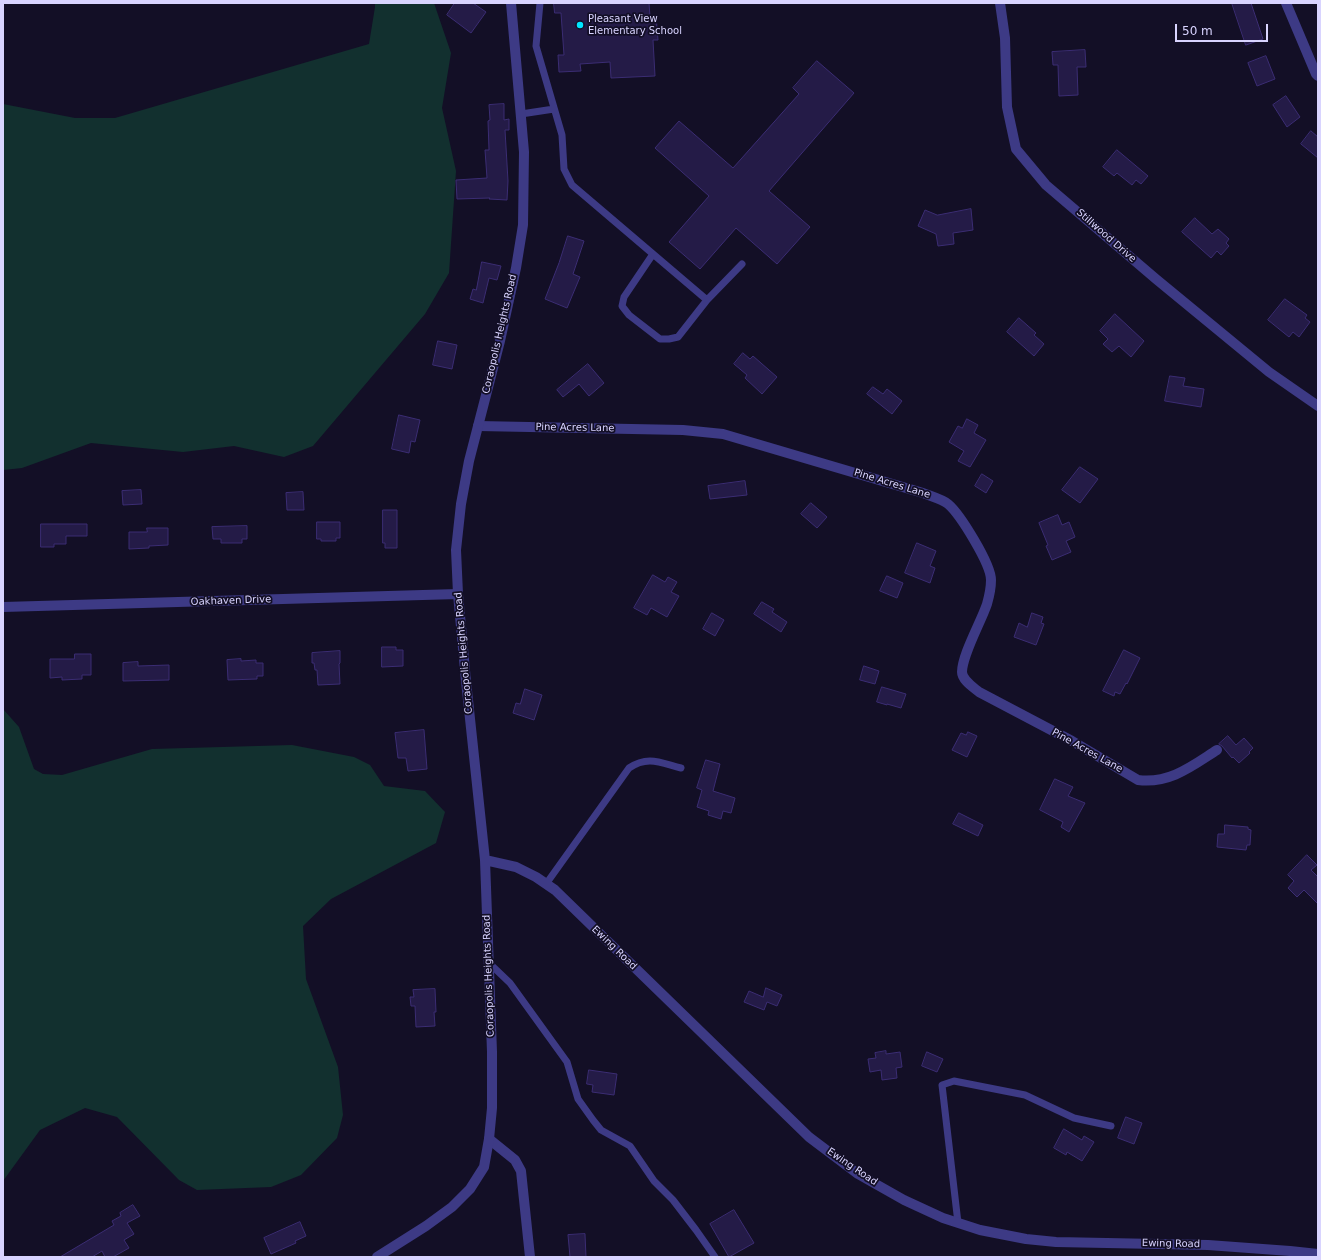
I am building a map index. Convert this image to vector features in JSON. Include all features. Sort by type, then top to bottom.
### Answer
[{"type":"street","name":"Coraopolis Heights Road","points":[[377,1257],[426,1226],[452,1207],[470,1189],[484,1167],[489,1139],[492,1108],[492,1076],[485,860],[466,681],[458,594],[456,550],[461,504],[469,461],[516,268],[523,225],[524,152],[511,3]]},
{"type":"street","name":"Stillwood Drive","points":[[1000,3],[1005,38],[1007,107],[1016,149],[1046,185],[1269,372],[1318,406]]},
{"type":"street","points":[[1286,3],[1318,76]]},
{"type":"street","name":"Pine Acres Lane","points":[[478,426],[684,430],[723,434],[923,492],[948,504],[963,523],[988,566],[991,579],[988,602],[963,662],[962,674],[966,681],[979,692],[1072,741],[1138,780],[1147,781],[1164,779],[1187,770],[1217,750]]},
{"type":"street","name":"Oakhaven Drive","points":[[3,607],[458,594]]},
{"type":"street","name":"Ewing Road","points":[[485,860],[516,867],[546,884],[809,1137],[858,1174],[904,1200],[943,1218],[958,1223],[980,1230],[1026,1239],[1048,1241],[1208,1245],[1290,1250],[1318,1254]]},
{"type":"street","points":[[489,1139],[515,1160],[521,1170],[530,1257]]},
{"type":"lane","points":[[540,3],[536,46],[562,135],[564,169],[572,185],[707,300]]},
{"type":"lane","points":[[521,114],[554,109]]},
{"type":"lane","points":[[653,254],[624,297],[622,306],[629,315],[660,339],[678,337],[707,300],[742,264]]},
{"type":"lane","points":[[546,884],[629,768],[642,761],[649,760],[681,768]]},
{"type":"lane","points":[[488,962],[510,983],[567,1062],[578,1099],[593,1120],[601,1130],[630,1146],[654,1181],[672,1200],[715,1257]]},
{"type":"lane","points":[[958,1223],[942,1085],[954,1081],[1025,1095],[1074,1118],[1111,1126]]},
{"type":"green space","points":[[375,3],[434,3],[451,53],[442,108],[456,171],[449,273],[425,314],[313,446],[284,457],[234,446],[183,452],[91,443],[22,468],[3,470],[3,104],[75,118],[115,118],[369,44]]},
{"type":"green space","points":[[3,709],[19,727],[34,769],[43,774],[62,775],[152,749],[292,745],[354,757],[370,765],[384,786],[425,791],[445,812],[436,843],[331,899],[303,926],[306,979],[338,1067],[343,1115],[337,1138],[301,1175],[271,1187],[197,1190],[179,1180],[117,1117],[85,1108],[40,1130],[3,1181]]},
{"type":"building","points":[[455,3],[473,3],[486,12],[471,33],[447,15]]},
{"type":"building","points":[[554,3],[649,3],[650,17],[656,16],[658,40],[653,40],[655,76],[611,78],[610,62],[580,64],[581,71],[559,72],[558,55],[564,55],[561,13],[555,13]]},
{"type":"building","points":[[1232,3],[1251,3],[1263,39],[1246,45]]},
{"type":"building","points":[[1085,50],[1086,67],[1077,67],[1078,95],[1059,96],[1058,65],[1053,65],[1052,52]]},
{"type":"building","points":[[1266,56],[1275,79],[1257,86],[1248,63]]},
{"type":"building","points":[[817,61],[854,93],[769,191],[810,227],[777,264],[736,228],[700,269],[669,242],[709,196],[655,148],[679,121],[733,168],[799,94],[793,88]]},
{"type":"building","points":[[1286,96],[1300,117],[1287,127],[1273,105]]},
{"type":"building","points":[[504,104],[504,120],[509,119],[509,130],[505,130],[508,181],[507,200],[489,199],[490,198],[457,199],[456,180],[487,178],[485,150],[489,150],[489,105]]},
{"type":"building","points":[[1311,131],[1318,137],[1318,158],[1301,144]]},
{"type":"building","points":[[1117,150],[1148,176],[1141,184],[1136,180],[1132,185],[1117,173],[1114,176],[1103,167]]},
{"type":"building","points":[[971,209],[973,230],[953,233],[954,244],[938,246],[936,234],[918,226],[925,210],[937,215]]},
{"type":"building","points":[[1195,218],[1212,234],[1218,229],[1229,239],[1226,243],[1229,246],[1221,255],[1217,251],[1211,258],[1182,232]]},
{"type":"building","points":[[568,236],[584,241],[573,274],[580,277],[567,308],[545,299]]},
{"type":"building","points":[[482,262],[501,266],[497,280],[489,278],[483,303],[470,299],[473,289],[476,290]]},
{"type":"building","points":[[1285,299],[1307,315],[1305,318],[1310,322],[1299,337],[1293,332],[1289,337],[1268,320]]},
{"type":"building","points":[[1115,314],[1144,341],[1131,357],[1119,346],[1112,352],[1103,344],[1108,339],[1100,331]]},
{"type":"building","points":[[1019,318],[1036,333],[1034,335],[1044,344],[1034,356],[1007,332]]},
{"type":"building","points":[[438,341],[457,345],[452,369],[433,365]]},
{"type":"building","points":[[743,353],[750,359],[753,356],[777,377],[762,394],[745,378],[747,375],[734,364]]},
{"type":"building","points":[[588,364],[604,383],[589,396],[579,384],[563,397],[557,390]]},
{"type":"building","points":[[1170,376],[1185,378],[1183,386],[1204,389],[1201,407],[1165,401]]},
{"type":"building","points":[[873,387],[883,394],[887,389],[902,401],[892,414],[867,394]]},
{"type":"building","points":[[399,415],[420,420],[415,442],[411,441],[409,453],[392,449]]},
{"type":"building","points":[[967,419],[978,425],[974,433],[986,440],[970,467],[958,461],[964,451],[949,442],[958,426],[962,428]]},
{"type":"building","points":[[1080,467],[1098,479],[1080,503],[1062,490]]},
{"type":"building","points":[[982,474],[993,481],[986,493],[975,486]]},
{"type":"building","points":[[745,481],[747,495],[710,499],[708,486]]},
{"type":"building","points":[[141,490],[142,504],[123,505],[122,491]]},
{"type":"building","points":[[303,492],[304,510],[287,510],[286,493]]},
{"type":"building","points":[[811,503],[827,517],[817,528],[801,514]]},
{"type":"building","points":[[383,510],[397,510],[397,548],[385,548],[385,543],[383,543]]},
{"type":"building","points":[[1058,515],[1062,525],[1069,522],[1075,537],[1066,541],[1071,552],[1052,560],[1039,523]]},
{"type":"building","points":[[317,522],[340,522],[340,538],[336,538],[336,541],[321,541],[321,539],[317,539]]},
{"type":"building","points":[[41,524],[87,524],[87,536],[66,536],[66,544],[54,544],[54,547],[41,547]]},
{"type":"building","points":[[247,526],[247,539],[242,539],[242,543],[221,543],[221,539],[213,539],[212,527]]},
{"type":"building","points":[[147,528],[168,528],[168,545],[129,549],[129,532],[147,532]]},
{"type":"building","points":[[917,543],[936,551],[930,566],[935,568],[930,583],[905,573]]},
{"type":"building","points":[[653,575],[665,582],[668,577],[677,582],[671,592],[679,596],[667,617],[651,608],[647,615],[634,608]]},
{"type":"building","points":[[887,576],[903,583],[897,598],[880,591]]},
{"type":"building","points":[[762,602],[774,609],[772,612],[787,622],[781,632],[754,614]]},
{"type":"building","points":[[712,613],[724,620],[715,636],[703,629]]},
{"type":"building","points":[[1032,613],[1043,617],[1041,623],[1044,624],[1036,645],[1014,637],[1019,623],[1027,627]]},
{"type":"building","points":[[382,647],[396,647],[396,650],[403,650],[403,666],[382,667]]},
{"type":"building","points":[[1124,650],[1140,658],[1127,684],[1126,683],[1120,694],[1115,692],[1114,696],[1103,691]]},
{"type":"building","points":[[340,651],[340,684],[318,685],[317,670],[315,670],[314,663],[312,663],[312,653]]},
{"type":"building","points":[[75,654],[91,654],[91,675],[82,675],[82,679],[62,680],[62,677],[50,678],[50,659],[74,659]]},
{"type":"building","points":[[241,659],[241,661],[256,660],[256,663],[263,663],[263,676],[257,676],[257,679],[228,680],[227,660]]},
{"type":"building","points":[[138,662],[138,666],[169,665],[169,680],[123,681],[123,663]]},
{"type":"building","points":[[864,666],[879,671],[875,684],[860,680]]},
{"type":"building","points":[[882,687],[906,694],[901,708],[877,702]]},
{"type":"building","points":[[525,689],[542,695],[534,720],[513,713],[516,703],[520,704]]},
{"type":"building","points":[[424,730],[427,769],[408,771],[406,758],[398,758],[395,733]]},
{"type":"building","points":[[968,732],[977,736],[967,757],[952,750],[961,733],[966,735]]},
{"type":"building","points":[[1228,736],[1236,745],[1244,738],[1253,748],[1249,752],[1250,753],[1239,763],[1219,744]]},
{"type":"building","points":[[706,760],[720,764],[713,791],[735,798],[731,813],[723,811],[721,819],[708,815],[709,811],[697,807],[702,790],[697,788]]},
{"type":"building","points":[[1055,779],[1073,787],[1068,796],[1085,803],[1069,832],[1061,827],[1063,822],[1040,810]]},
{"type":"building","points":[[959,813],[983,825],[978,836],[953,824]]},
{"type":"building","points":[[1225,825],[1248,827],[1248,829],[1251,830],[1250,845],[1247,845],[1246,850],[1217,847],[1218,834],[1224,834]]},
{"type":"building","points":[[1307,855],[1317,865],[1311,870],[1318,877],[1318,904],[1304,890],[1297,897],[1288,888],[1294,881],[1288,875]]},
{"type":"building","points":[[766,988],[782,995],[777,1006],[767,1002],[764,1010],[744,1002],[749,991],[763,997]]},
{"type":"building","points":[[435,989],[435,1026],[416,1027],[415,1006],[411,1006],[410,997],[414,997],[413,990]]},
{"type":"building","points":[[886,1051],[886,1054],[900,1052],[902,1067],[896,1068],[897,1078],[882,1080],[881,1070],[870,1072],[868,1059],[876,1058],[875,1053]]},
{"type":"building","points":[[927,1052],[943,1059],[937,1072],[922,1066]]},
{"type":"building","points":[[589,1070],[617,1074],[614,1095],[592,1092],[593,1085],[587,1084]]},
{"type":"building","points":[[1126,1117],[1142,1123],[1134,1144],[1118,1138]]},
{"type":"building","points":[[1064,1129],[1082,1140],[1084,1136],[1094,1142],[1082,1161],[1067,1152],[1066,1155],[1054,1148]]},
{"type":"building","points":[[133,1205],[140,1216],[127,1223],[134,1234],[124,1240],[129,1248],[113,1257],[105,1257],[102,1251],[92,1257],[60,1257],[114,1225],[112,1221],[121,1216],[120,1213]]},
{"type":"building","points":[[734,1210],[754,1243],[729,1257],[710,1224]]},
{"type":"building","points":[[300,1222],[306,1236],[295,1241],[296,1243],[271,1254],[264,1238]]},
{"type":"building","points":[[585,1234],[586,1257],[570,1257],[568,1235]]},
{"type":"place","name":"Pleasant View Elementary School","points":[[580,25]]}]
